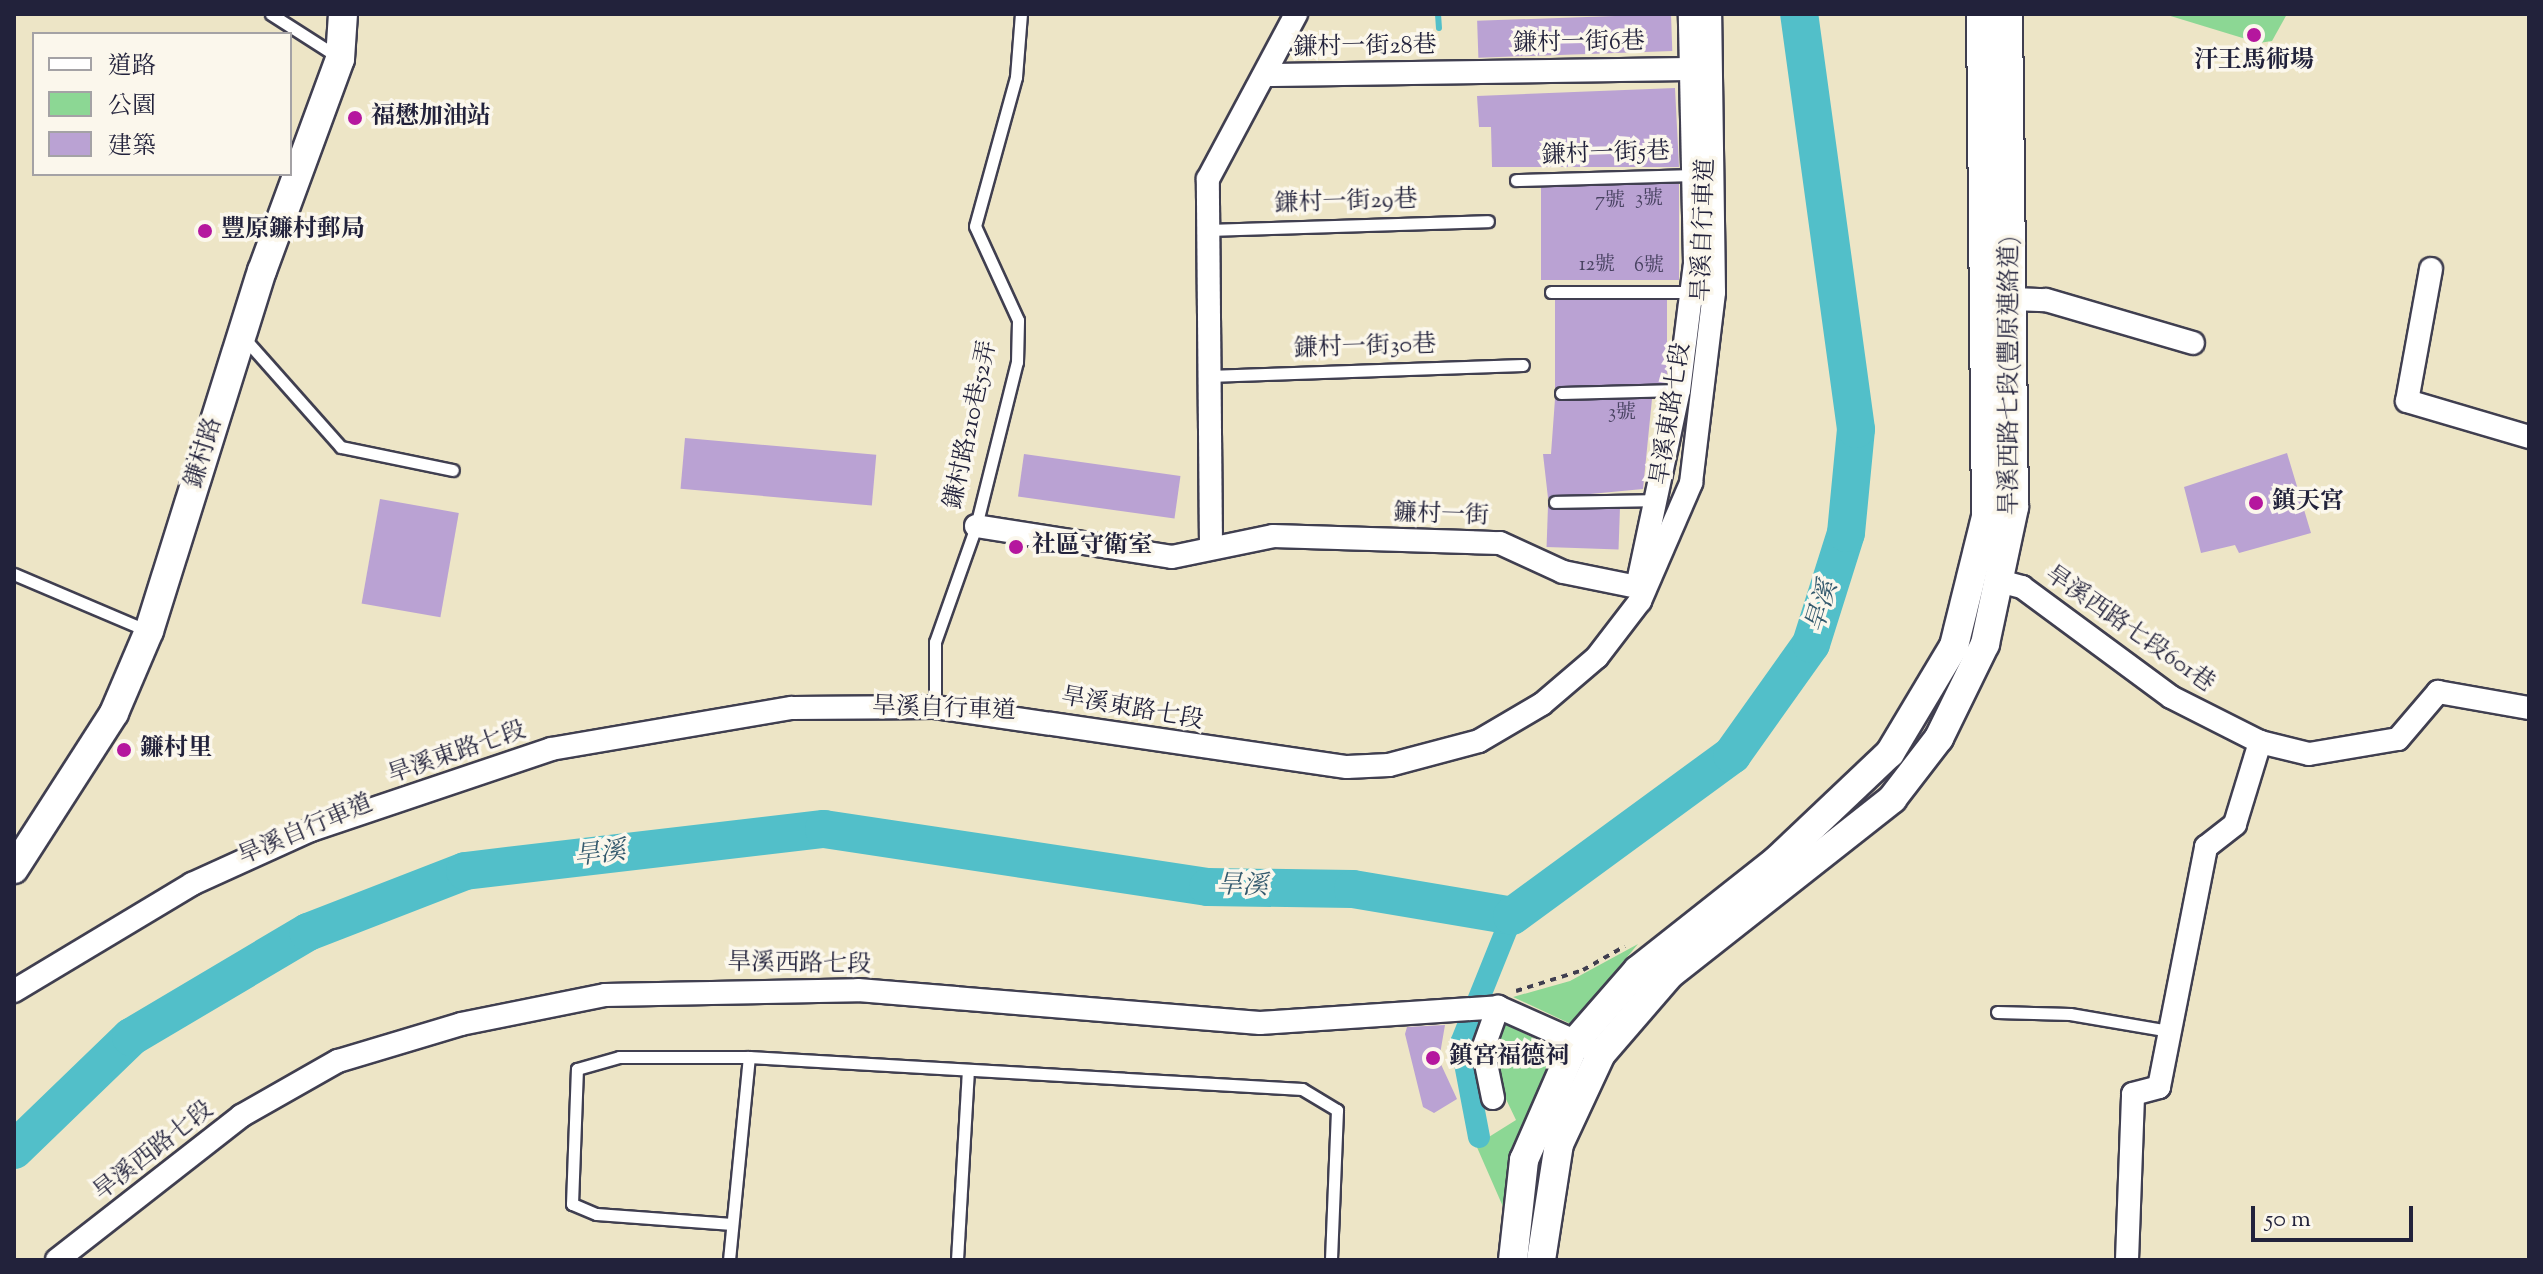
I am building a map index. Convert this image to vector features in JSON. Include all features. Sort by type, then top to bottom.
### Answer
[{"type":"street","name":"鎌村路","points":[[14,869],[114,713],[149,631],[242,335],[340,59],[343,14]]},
{"type":"street","points":[[1211,545],[1204,230],[1208,179],[1267,75],[1296,14]]},
{"type":"street","name":"鐮村一街","points":[[1211,545],[1273,536],[1500,543],[1563,572],[1637,587],[1679,390],[1691,292],[1698,175],[1690,14]]},
{"type":"street","name":"旱溪東路七段","points":[[14,991],[192,884],[298,836],[551,749],[792,708],[935,707],[1286,762],[1389,765],[1479,741],[1590,664],[1640,601],[1691,483],[1714,292],[1710,14]]},
{"type":"street","name":"旱溪西路七段(豐原連絡道)","points":[[1513,1260],[1524,1160],[1576,1041],[1645,963],[1776,861],[1890,753],[1954,646],[1986,517],[1981,14]]},
{"type":"street","name":"旱溪西路七段(豐原連絡道)","points":[[1541,1260],[1559,1144],[1601,1054],[1679,966],[1892,799],[1959,703],[2003,582],[2014,507],[2008,14]]},
{"type":"street","name":"鎌村一街6巷","points":[[1465,72],[1695,69]]},
{"type":"street","name":"鎌村一街28巷","points":[[1267,75],[1465,72]]},
{"type":"street","points":[[2431,269],[2407,401],[2529,437]]},
{"type":"street","points":[[2012,299],[2046,300],[2193,343]]},
{"type":"street","name":"鎌村路210巷52弄","points":[[976,526],[1172,557],[1211,545]]},
{"type":"street","name":"旱溪西路七段601巷","points":[[2003,582],[2022,587],[2171,697],[2260,742],[2309,754],[2373,747],[2398,739],[2438,692],[2529,708]]},
{"type":"street","points":[[2127,1260],[2133,1094],[2159,1087],[2206,847],[2235,824],[2260,742]]},
{"type":"street","name":"旱溪西路七段","points":[[57,1260],[241,1116],[338,1061],[461,1024],[605,995],[858,990],[1260,1023],[1490,1007],[1601,1054]]},
{"type":"street","points":[[1490,1007],[1483,1049],[1493,1098]]},
{"type":"lane","points":[[271,14],[340,59]]},
{"type":"lane","name":"鎌村路210巷52弄","points":[[935,707],[935,642],[976,526],[1017,362],[1018,320],[975,226],[1016,77],[1021,14]]},
{"type":"lane","name":"鎌村一街5巷","points":[[1516,180],[1698,175]]},
{"type":"lane","name":"鎌村一街29巷","points":[[1204,230],[1488,221]]},
{"type":"lane","points":[[1551,292],[1691,292]]},
{"type":"lane","points":[[242,335],[341,447],[453,470]]},
{"type":"lane","name":"鎌村一街30巷","points":[[1208,376],[1523,365]]},
{"type":"lane","points":[[1561,393],[1679,390]]},
{"type":"lane","points":[[1555,502],[1658,500]]},
{"type":"lane","points":[[14,574],[149,631]]},
{"type":"lane","points":[[1997,1012],[2070,1014],[2169,1031]]},
{"type":"lane","points":[[732,1224],[596,1214],[572,1204],[577,1069],[619,1057],[749,1057],[1302,1089],[1337,1110],[1331,1260]]},
{"type":"lane","points":[[729,1260],[749,1057]]},
{"type":"lane","points":[[957,1260],[968,1070]]},
{"type":"path","points":[[1490,1007],[1503,994],[1583,970],[1631,942]]},
{"type":"green space","name":"汗王馬術場","points":[[2164,14],[2287,14],[2272,41],[2259,43]]},
{"type":"green space","points":[[1638,944],[1571,1024],[1513,997],[1570,981]]},
{"type":"green space","points":[[1501,1022],[1544,1043],[1551,1060],[1527,1113],[1504,1209],[1476,1145],[1516,1120],[1493,1072]]},
{"type":"building","points":[[1671,14],[1672,51],[1478,58],[1477,21]]},
{"type":"building","points":[[1675,88],[1679,167],[1492,167],[1491,127],[1479,127],[1477,96]]},
{"type":"building","points":[[1541,184],[1679,184],[1679,280],[1541,280]]},
{"type":"building","points":[[1555,300],[1667,300],[1667,388],[1555,388]]},
{"type":"building","points":[[1555,399],[1652,399],[1643,489],[1548,498],[1543,454],[1551,454]]},
{"type":"building","points":[[685,438],[876,455],[872,506],[681,489]]},
{"type":"building","points":[[2287,453],[2311,533],[2239,553],[2235,545],[2201,553],[2184,487]]},
{"type":"building","points":[[1024,454],[1180,476],[1174,519],[1018,497]]},
{"type":"building","points":[[380,499],[459,513],[440,617],[362,603]]},
{"type":"building","points":[[1548,506],[1620,509],[1619,549],[1547,547]]},
{"type":"building","points":[[1445,1025],[1439,1060],[1457,1099],[1434,1113],[1423,1107],[1405,1034],[1407,1027]]},
{"type":"waterway","points":[[1438,14],[1439,28]]},
{"type":"waterway","name":"旱溪","points":[[14,1150],[131,1037],[308,932],[465,871],[824,829],[1208,887],[1353,889],[1512,916],[1732,755],[1811,644],[1846,533],[1856,429],[1799,14]]},
{"type":"waterway","points":[[1479,1137],[1461,1043],[1512,916]]},
{"type":"place","name":"汗王馬術場","points":[[2254,35]]},
{"type":"place","name":"福懋加油站","points":[[355,118]]},
{"type":"place","name":"豐原鐮村郵局","points":[[205,231]]},
{"type":"place","name":"鎮天宮","points":[[2256,503]]},
{"type":"place","name":"社區守衛室","points":[[1016,547]]},
{"type":"place","name":"鐮村里","points":[[124,750]]},
{"type":"place","name":"鎮宮福德祠","points":[[1433,1058]]}]
